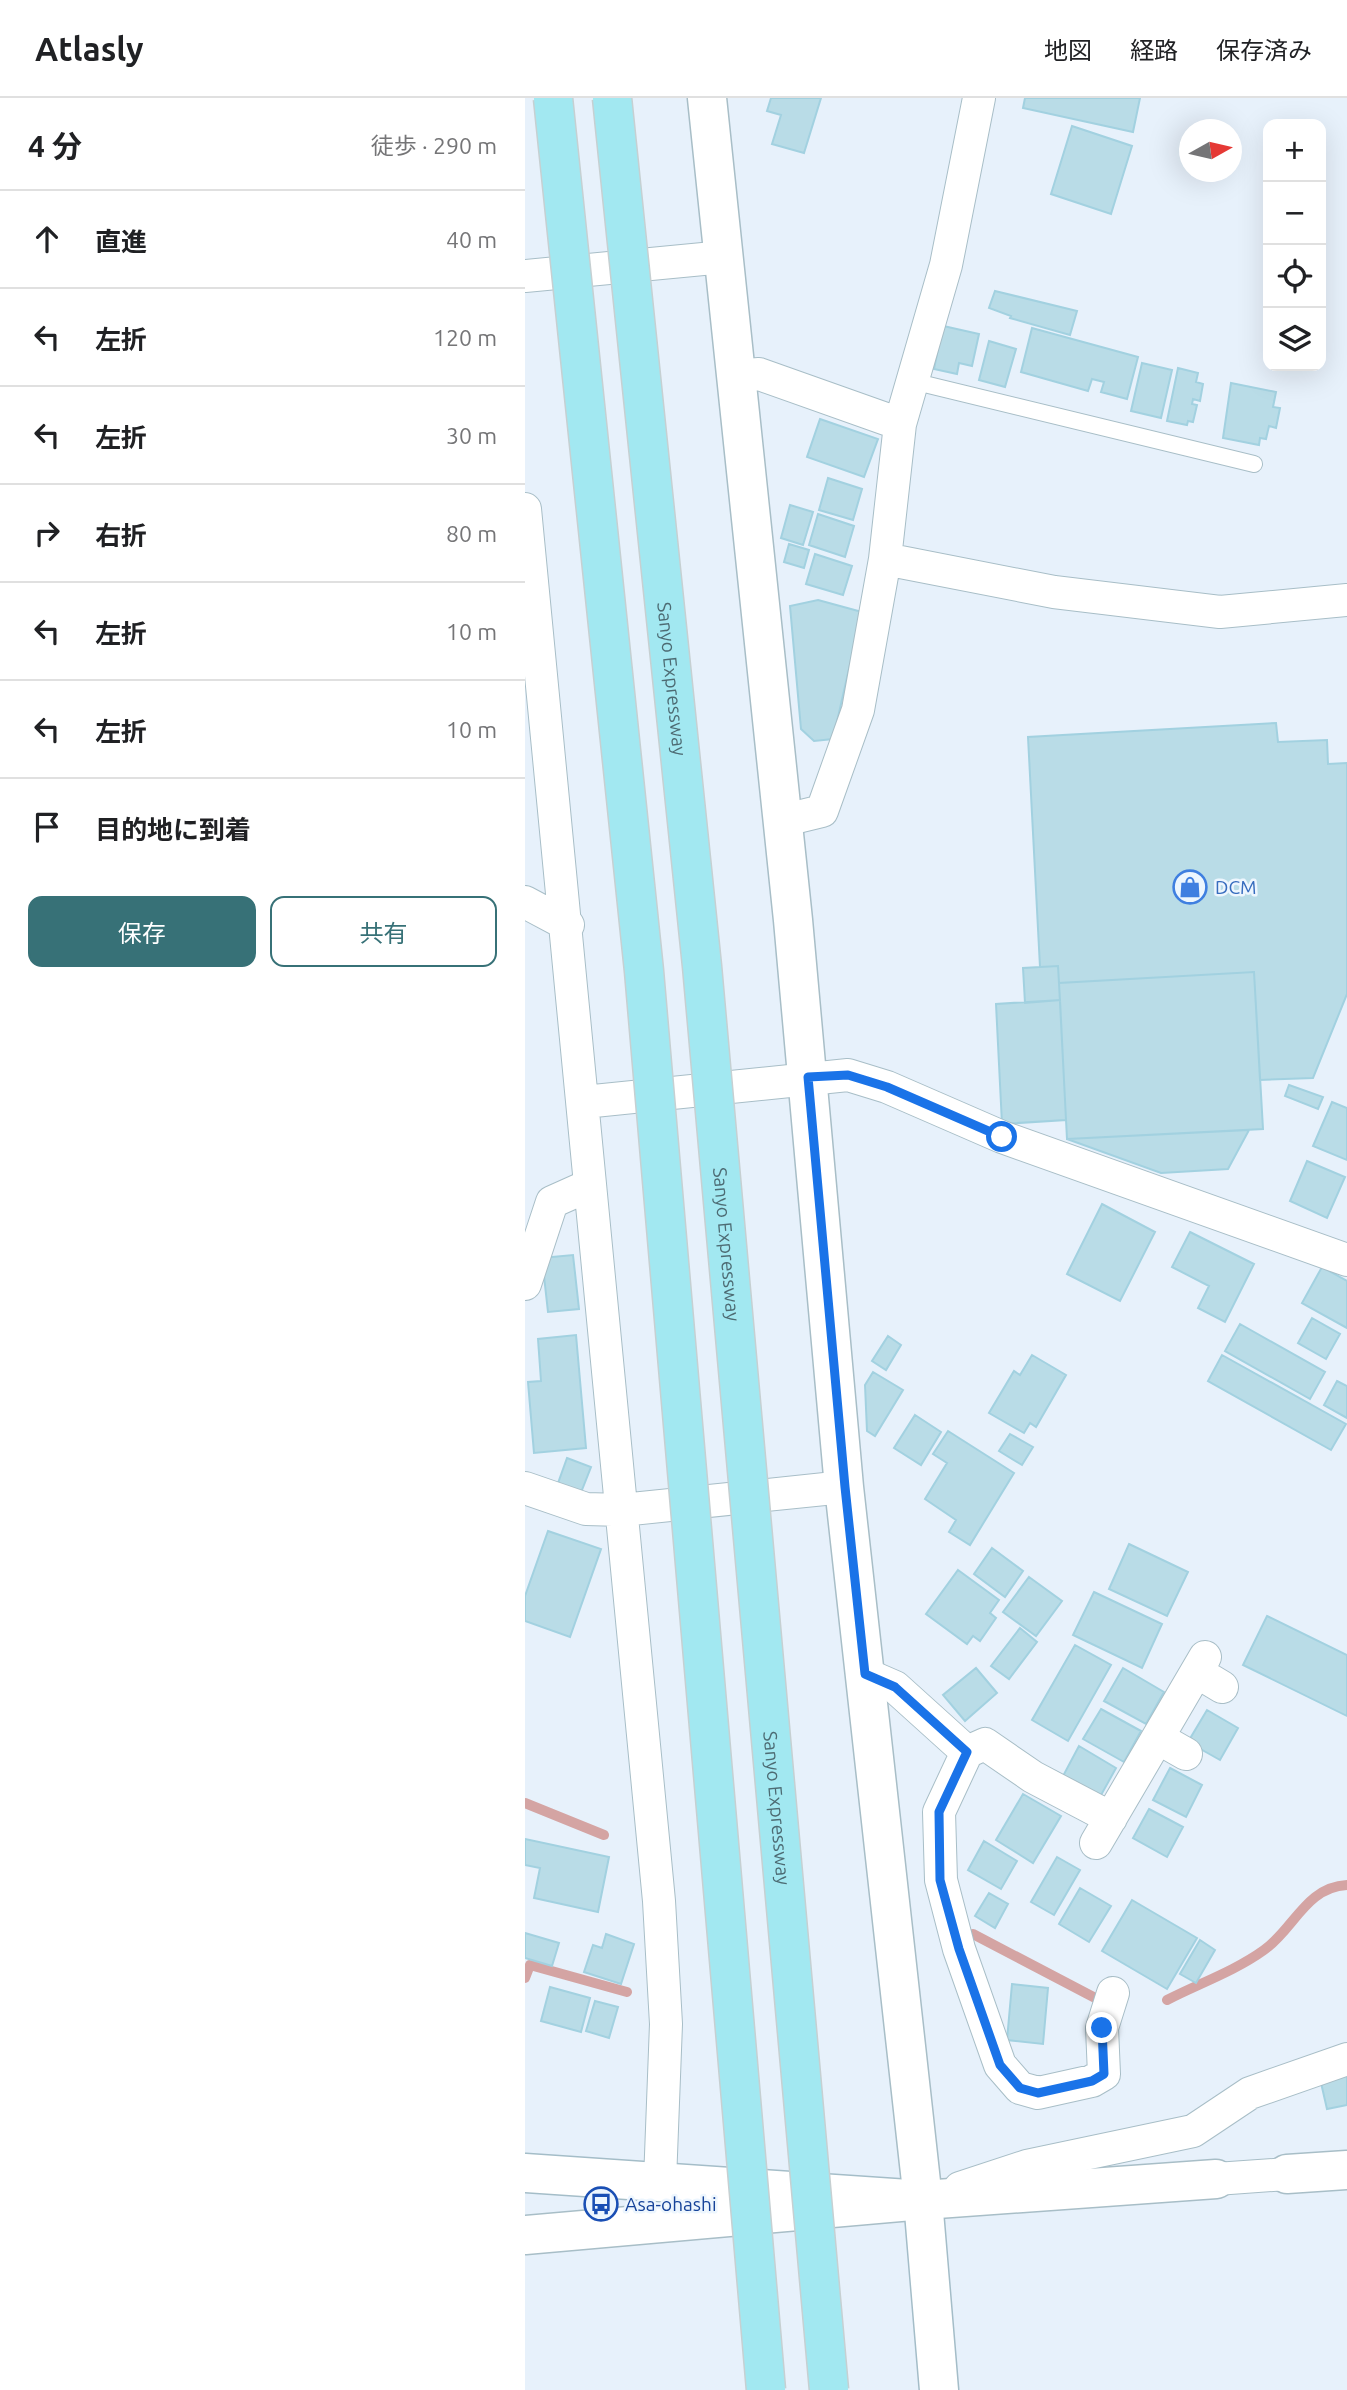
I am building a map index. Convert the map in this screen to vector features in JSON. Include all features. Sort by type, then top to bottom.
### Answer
[{"type":"highway","points":[[553,98],[644,971],[766,2390]]},
{"type":"highway","name":"Sanyo Expressway","points":[[612,98],[702,966],[829,2390]]},
{"type":"street","points":[[707,98],[808,1077],[845,1487],[924,2215],[939,2390]]},
{"type":"street","points":[[781,821],[822,811],[858,710],[885,559],[899,424],[946,265],[979,98]]},
{"type":"street","points":[[525,276],[724,257]]},
{"type":"street","points":[[735,376],[759,374],[899,424]]},
{"type":"street","points":[[525,509],[568,925],[590,1185],[659,1902],[666,2024],[660,2181]]},
{"type":"street","points":[[885,559],[1054,592],[1220,612],[1337,598],[1347,600]]},
{"type":"street","points":[[525,902],[568,925]]},
{"type":"street","points":[[583,1102],[848,1075],[887,1087],[1002,1137],[1347,1260]]},
{"type":"street","points":[[525,1284],[552,1202],[590,1185]]},
{"type":"street","points":[[525,1488],[586,1509],[622,1510],[845,1487]]},
{"type":"street","points":[[1113,1993],[1102,2028],[1104,2074],[1092,2081],[1038,2093],[1020,2088],[1000,2065],[959,1949],[940,1880],[939,1812],[967,1752],[985,1744],[1104,1831],[1158,1738],[1208,1672]]},
{"type":"street","points":[[865,1674],[895,1687],[967,1752]]},
{"type":"street","points":[[1158,1738],[1186,1754]]},
{"type":"street","points":[[525,2173],[660,2181],[924,2215],[1027,2166],[1193,2131],[1250,2093],[1347,2059]]},
{"type":"street","points":[[525,2235],[924,2215],[1216,2179],[1347,2170]]},
{"type":"lane","points":[[912,381],[1254,464]]},
{"type":"building","points":[[771,98],[821,98],[804,153],[772,144],[781,115],[767,111]]},
{"type":"building","points":[[1025,98],[1140,98],[1133,132],[1023,108]]},
{"type":"building","points":[[1072,126],[1132,146],[1111,214],[1051,194]]},
{"type":"building","points":[[995,291],[1077,311],[1070,335],[1010,318],[1011,316],[989,308]]},
{"type":"building","points":[[939,325],[979,334],[972,366],[959,363],[957,374],[934,369],[938,349],[934,348]]},
{"type":"building","points":[[1032,328],[1138,357],[1127,399],[1101,392],[1104,382],[1092,379],[1088,391],[1021,372]]},
{"type":"building","points":[[989,341],[1016,349],[1005,387],[979,380]]},
{"type":"building","points":[[1142,363],[1172,370],[1161,418],[1131,411]]},
{"type":"building","points":[[1178,368],[1198,373],[1196,382],[1203,384],[1200,401],[1193,399],[1192,404],[1197,405],[1193,422],[1188,421],[1187,425],[1167,421]]},
{"type":"building","points":[[1231,383],[1276,392],[1273,407],[1280,408],[1276,428],[1269,426],[1266,439],[1260,438],[1259,445],[1223,438]]},
{"type":"building","points":[[820,419],[878,439],[864,477],[807,457]]},
{"type":"building","points":[[828,478],[862,489],[853,520],[819,510]]},
{"type":"building","points":[[790,505],[813,512],[803,545],[781,538]]},
{"type":"building","points":[[818,514],[854,526],[845,557],[809,545]]},
{"type":"building","points":[[789,544],[809,550],[804,568],[784,562]]},
{"type":"building","points":[[815,554],[852,566],[843,595],[806,584]]},
{"type":"building","points":[[818,600],[862,612],[833,739],[814,741],[801,729],[790,606]]},
{"type":"building","points":[[1276,723],[1278,742],[1327,740],[1328,764],[1347,763],[1347,994],[1313,1078],[1260,1080],[1254,972],[1059,983],[1058,966],[1040,967],[1028,737]]},
{"type":"building","points":[[1058,966],[1060,1000],[1025,1003],[1023,968]]},
{"type":"building","points":[[1254,972],[1263,1129],[1067,1139],[1059,983]]},
{"type":"building","points":[[1060,1000],[1066,1120],[1002,1124],[996,1004]]},
{"type":"building","points":[[1289,1085],[1323,1097],[1318,1109],[1285,1096]]},
{"type":"building","points":[[1332,1102],[1347,1108],[1347,1160],[1313,1146]]},
{"type":"building","points":[[1249,1130],[1228,1169],[1161,1173],[1067,1139]]},
{"type":"building","points":[[1307,1161],[1345,1177],[1327,1218],[1290,1201]]},
{"type":"building","points":[[1102,1204],[1155,1232],[1120,1301],[1067,1274]]},
{"type":"building","points":[[1190,1232],[1254,1264],[1225,1322],[1198,1308],[1209,1286],[1172,1267]]},
{"type":"building","points":[[573,1255],[579,1309],[548,1312],[542,1258]]},
{"type":"building","points":[[1322,1267],[1347,1281],[1347,1328],[1302,1303]]},
{"type":"building","points":[[1312,1318],[1340,1334],[1326,1359],[1298,1343]]},
{"type":"building","points":[[1240,1324],[1325,1372],[1310,1399],[1225,1351]]},
{"type":"building","points":[[576,1335],[586,1448],[534,1453],[528,1382],[541,1381],[538,1339]]},
{"type":"building","points":[[888,1336],[901,1345],[886,1370],[872,1361]]},
{"type":"building","points":[[1032,1355],[1066,1375],[1036,1427],[1030,1423],[1024,1433],[989,1413],[1014,1371],[1020,1375]]},
{"type":"building","points":[[1222,1355],[1346,1424],[1331,1450],[1208,1381]]},
{"type":"building","points":[[873,1372],[903,1390],[875,1436],[867,1431],[865,1385]]},
{"type":"building","points":[[1337,1381],[1347,1386],[1347,1418],[1324,1405]]},
{"type":"building","points":[[915,1415],[941,1432],[921,1465],[894,1448]]},
{"type":"building","points":[[948,1431],[1014,1473],[970,1545],[949,1532],[956,1520],[925,1499],[947,1463],[933,1454]]},
{"type":"building","points":[[1010,1434],[1033,1447],[1022,1465],[999,1451]]},
{"type":"building","points":[[567,1458],[591,1467],[580,1495],[557,1486]]},
{"type":"building","points":[[548,1531],[601,1549],[570,1637],[525,1621],[525,1596]]},
{"type":"building","points":[[1129,1544],[1188,1572],[1167,1616],[1109,1589]]},
{"type":"building","points":[[992,1548],[1023,1571],[1005,1597],[974,1574]]},
{"type":"building","points":[[958,1570],[999,1600],[990,1613],[996,1618],[980,1641],[973,1636],[967,1644],[926,1614]]},
{"type":"building","points":[[1029,1577],[1062,1601],[1036,1636],[1003,1612]]},
{"type":"building","points":[[1094,1592],[1162,1624],[1142,1668],[1073,1635]]},
{"type":"building","points":[[1267,1616],[1347,1655],[1347,1716],[1243,1665]]},
{"type":"building","points":[[1020,1628],[1037,1642],[1009,1679],[991,1666]]},
{"type":"building","points":[[1075,1645],[1111,1665],[1068,1741],[1032,1720]]},
{"type":"building","points":[[976,1668],[997,1693],[965,1721],[943,1695]]},
{"type":"building","points":[[1123,1668],[1164,1692],[1146,1724],[1104,1701]]},
{"type":"building","points":[[1101,1709],[1141,1731],[1124,1762],[1083,1739]]},
{"type":"building","points":[[1207,1710],[1238,1728],[1220,1760],[1188,1742]]},
{"type":"building","points":[[1079,1746],[1116,1768],[1100,1797],[1063,1776]]},
{"type":"building","points":[[1170,1768],[1202,1785],[1186,1817],[1153,1800]]},
{"type":"building","points":[[1023,1794],[1061,1816],[1033,1863],[996,1840]]},
{"type":"building","points":[[1149,1809],[1183,1827],[1167,1857],[1133,1838]]},
{"type":"building","points":[[525,1839],[609,1857],[598,1912],[534,1898],[540,1868],[525,1865]]},
{"type":"building","points":[[984,1841],[1017,1861],[1001,1889],[968,1870]]},
{"type":"building","points":[[1057,1857],[1080,1870],[1054,1915],[1031,1902]]},
{"type":"building","points":[[1080,1888],[1111,1906],[1089,1942],[1059,1924]]},
{"type":"building","points":[[989,1893],[1008,1904],[995,1928],[975,1916]]},
{"type":"building","points":[[1132,1900],[1197,1938],[1167,1989],[1102,1951]]},
{"type":"building","points":[[525,1933],[559,1943],[552,1966],[525,1958]]},
{"type":"building","points":[[606,1934],[634,1944],[621,1984],[584,1972],[593,1945],[602,1948]]},
{"type":"building","points":[[1200,1940],[1215,1950],[1196,1983],[1180,1974]]},
{"type":"building","points":[[1012,1984],[1048,1988],[1043,2044],[1007,2040]]},
{"type":"building","points":[[550,1987],[590,1998],[581,2032],[541,2021]]},
{"type":"building","points":[[595,2001],[618,2007],[609,2038],[586,2031]]},
{"type":"building","points":[[1347,2067],[1347,2105],[1327,2109],[1319,2074]]},
{"type":"waterway","points":[[525,1803],[604,1835]]},
{"type":"waterway","points":[[1167,2000],[1253,1958],[1274,1941],[1301,1910],[1321,1893],[1347,1885]]},
{"type":"waterway","points":[[973,1934],[1101,2001]]},
{"type":"waterway","points":[[525,1978],[530,1965],[627,1992]]},
{"type":"place","name":"DCM","points":[[1190,887]]},
{"type":"place","name":"Asa-ohashi","points":[[601,2204]]},
{"type":"route","points":[[1002,1137],[887,1087],[848,1075],[808,1077],[845,1487],[865,1674],[895,1687],[967,1752],[939,1812],[940,1880],[959,1949],[1000,2065],[1020,2088],[1038,2093],[1092,2081],[1104,2074],[1102,2028]]}]
